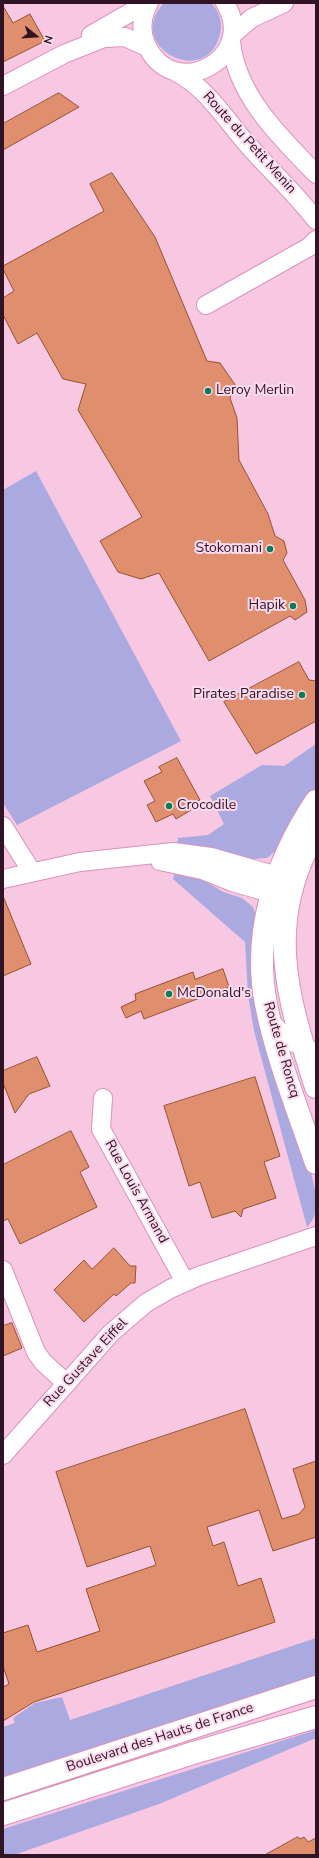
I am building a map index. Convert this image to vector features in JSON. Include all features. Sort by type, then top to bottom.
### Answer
[{"type":"main road","name":"Route de Roncq","points":[[316,801],[294,838],[283,887],[285,966],[290,1001],[310,1050],[316,1087]]},
{"type":"main road","name":"Route de Roncq","points":[[316,831],[283,887],[265,924],[262,954],[265,994],[270,1022],[316,1163]]},
{"type":"main road","name":"Boulevard des Hauts de France","points":[[3,1789],[316,1687]]},
{"type":"main road","name":"Boulevard des Hauts de France","points":[[3,1814],[193,1753],[316,1717]]},
{"type":"street","points":[[64,54],[103,22],[121,3]]},
{"type":"street","points":[[81,40],[148,3]]},
{"type":"street","points":[[147,47],[144,40],[142,26],[144,13],[148,3]]},
{"type":"street","name":"Route du Petit Menin","points":[[225,3],[231,16],[231,38],[235,65],[258,107],[290,147],[316,174]]},
{"type":"street","points":[[176,72],[195,72],[212,66],[224,54],[231,38],[252,18],[284,3]]},
{"type":"street","points":[[3,86],[64,54],[97,40],[111,37],[131,39],[147,47]]},
{"type":"street","name":"Route du Petit Menin","points":[[147,47],[156,61],[166,68],[187,78],[205,93],[246,142],[298,197],[316,220]]},
{"type":"street","points":[[206,305],[309,247],[316,240]]},
{"type":"street","points":[[3,826],[32,872]]},
{"type":"street","points":[[3,879],[80,862],[163,852],[192,853],[283,887]]},
{"type":"street","points":[[270,1022],[283,1035],[310,1050]]},
{"type":"street","name":"Rue Louis Armand","points":[[103,1098],[101,1129],[185,1282]]},
{"type":"street","name":"Rue Gustave Eiffel","points":[[3,1455],[110,1332],[146,1303],[185,1282],[316,1236]]},
{"type":"street","points":[[3,1270],[36,1352],[43,1362],[66,1383]]},
{"type":"shaded area","points":[[164,3],[211,3],[214,6],[221,22],[221,30],[212,51],[200,59],[185,60],[171,56],[160,46],[153,34],[154,19]]},
{"type":"shaded area","points":[[36,471],[181,741],[17,825],[3,803],[3,490]]},
{"type":"shaded area","points":[[316,744],[316,788],[301,806],[279,848],[267,858],[253,859],[205,847],[177,844],[178,838],[208,835],[224,824],[210,796],[262,765],[284,766]]},
{"type":"shaded area","points":[[175,871],[202,879],[223,892],[242,898],[253,907],[257,919],[316,1195],[316,1208],[313,1220],[307,1227],[254,1031],[248,995],[245,942],[173,879]]},
{"type":"shaded area","points":[[316,1638],[316,1675],[3,1779],[3,1727],[15,1723],[13,1718],[35,1703],[62,1697],[70,1720]]},
{"type":"shaded area","points":[[316,1730],[316,1738],[159,1804],[14,1855],[3,1855],[3,1829]]},
{"type":"building","points":[[3,6],[13,23],[30,14],[45,41],[3,62]]},
{"type":"building","points":[[59,93],[79,107],[3,150],[3,124]]},
{"type":"building","points":[[112,173],[155,237],[207,361],[220,363],[236,386],[230,398],[237,418],[239,460],[268,514],[275,536],[284,541],[287,553],[283,560],[305,600],[307,612],[295,620],[290,616],[209,661],[159,573],[141,579],[118,572],[100,541],[142,517],[78,410],[86,384],[63,379],[37,333],[18,344],[3,315],[3,298],[14,291],[3,269],[3,266],[104,211],[90,184]]},
{"type":"building","points":[[299,662],[309,680],[316,681],[316,721],[256,754],[224,702]]},
{"type":"building","points":[[177,758],[200,800],[189,805],[191,810],[176,819],[173,814],[156,822],[147,805],[155,801],[144,781],[162,772],[159,767]]},
{"type":"building","points":[[3,896],[31,964],[3,976]]},
{"type":"building","name":"McDonald's","points":[[223,969],[229,987],[144,1019],[141,1011],[126,1018],[121,1007],[136,1000],[135,994],[193,972],[195,979]]},
{"type":"building","points":[[37,1057],[50,1086],[29,1094],[15,1113],[3,1083],[3,1071]]},
{"type":"building","points":[[255,1077],[280,1156],[264,1162],[276,1198],[243,1209],[241,1217],[235,1211],[212,1218],[200,1182],[189,1186],[164,1106]]},
{"type":"building","points":[[71,1131],[89,1167],[80,1172],[97,1207],[20,1244],[8,1219],[3,1221],[3,1165]]},
{"type":"building","points":[[114,1248],[130,1266],[136,1266],[135,1283],[131,1283],[116,1296],[114,1294],[84,1322],[54,1290],[84,1260],[92,1269]]},
{"type":"building","points":[[12,1323],[22,1348],[3,1356],[3,1326]]},
{"type":"building","points":[[245,1409],[282,1519],[299,1514],[305,1507],[293,1469],[316,1461],[316,1537],[273,1551],[259,1510],[207,1527],[213,1546],[224,1542],[238,1586],[261,1578],[275,1622],[34,1702],[3,1721],[3,1687],[9,1684],[3,1666],[3,1633],[28,1625],[37,1652],[100,1631],[86,1589],[156,1565],[150,1546],[87,1567],[56,1472]]},
{"type":"building","points":[[298,1837],[300,1839],[304,1837],[308,1842],[316,1838],[316,1855],[265,1855]]},
{"type":"place","name":"Leroy Merlin","points":[[208,391]]},
{"type":"place","name":"Stokomani","points":[[270,549]]},
{"type":"place","name":"Hapik","points":[[293,606]]},
{"type":"place","name":"Pirates Paradise","points":[[302,695]]},
{"type":"place","name":"Crocodile","points":[[169,806]]},
{"type":"place","name":"McDonald's","points":[[169,994]]}]
